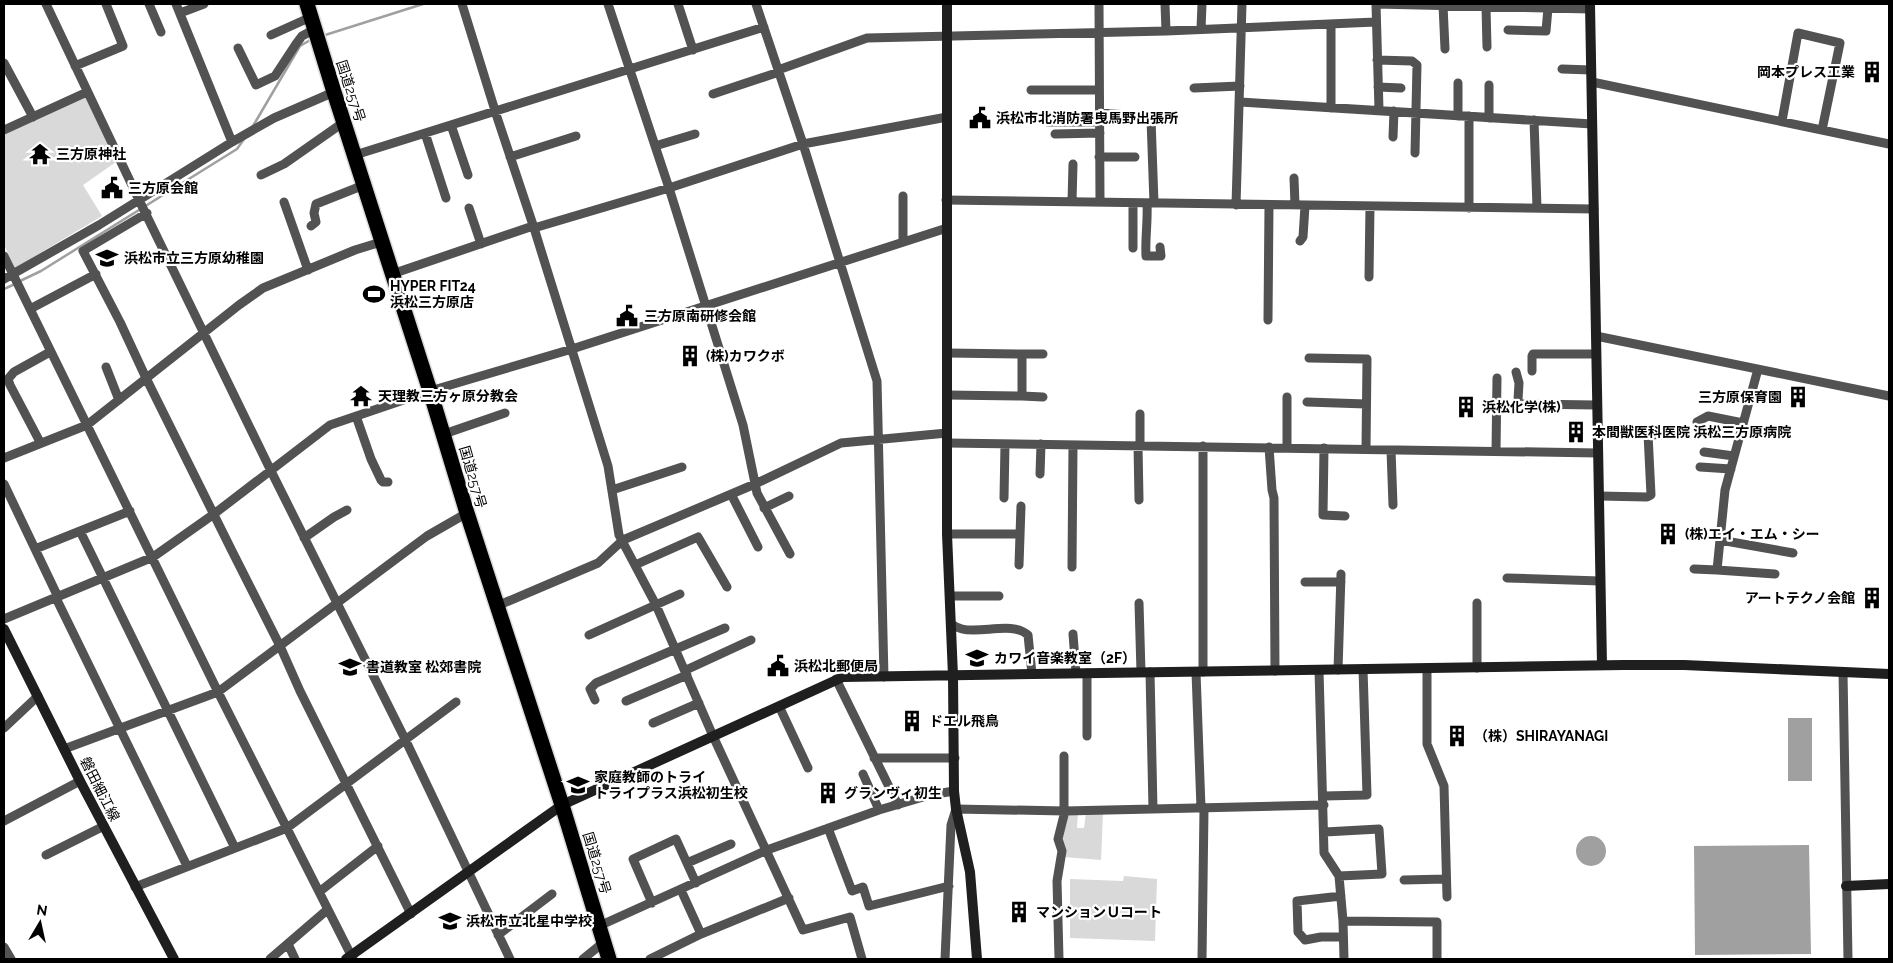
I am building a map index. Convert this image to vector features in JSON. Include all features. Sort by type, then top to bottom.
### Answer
[{"type":"highway","name":"国道257号","points":[[314,25],[444,434],[466,513],[562,805],[609,959]]},
{"type":"street","points":[[48,4],[75,66],[139,200],[304,538],[405,739],[510,959]]},
{"type":"street","points":[[75,66],[122,46],[106,4]]},
{"type":"street","points":[[150,4],[161,32]]},
{"type":"street","points":[[176,4],[236,140]]},
{"type":"street","points":[[180,13],[204,4]]},
{"type":"street","points":[[462,4],[608,466],[619,535],[656,605],[713,736],[803,930],[850,918],[862,959]]},
{"type":"street","points":[[608,4],[669,188],[743,425],[757,493],[790,554]]},
{"type":"street","points":[[678,4],[693,50]]},
{"type":"street","points":[[756,4],[803,144],[876,381],[884,677]]},
{"type":"street","points":[[947,4],[947,534],[953,676],[954,791],[956,809],[970,872],[977,959]]},
{"type":"street","points":[[1099,4],[1100,202]]},
{"type":"street","points":[[1165,4],[1166,31]]},
{"type":"street","points":[[1201,29],[1202,4]]},
{"type":"street","points":[[1236,205],[1242,4]]},
{"type":"street","points":[[1379,110],[1376,4],[1548,8],[1590,6],[1602,665]]},
{"type":"street","points":[[1443,6],[1446,49]]},
{"type":"street","points":[[1486,6],[1487,48]]},
{"type":"street","points":[[1508,30],[1546,31],[1548,8]]},
{"type":"street","points":[[713,94],[868,38],[1166,31],[1376,22]]},
{"type":"street","points":[[1330,24],[1332,108]]},
{"type":"street","points":[[271,36],[314,25]]},
{"type":"street","points":[[238,48],[256,86],[275,76],[302,36],[314,25]]},
{"type":"street","points":[[355,155],[764,27]]},
{"type":"street","points":[[1782,121],[1798,33],[1840,43],[1822,130]]},
{"type":"street","points":[[1377,60],[1412,61],[1417,65],[1415,153]]},
{"type":"street","points":[[4,63],[33,117]]},
{"type":"street","points":[[1562,69],[1591,70]]},
{"type":"street","points":[[1592,82],[1889,144]]},
{"type":"street","points":[[1458,83],[1458,116]]},
{"type":"street","points":[[1194,88],[1240,86]]},
{"type":"street","points":[[1489,86],[1489,118]]},
{"type":"street","points":[[1378,87],[1402,88]]},
{"type":"street","points":[[1031,90],[1099,90]]},
{"type":"street","points":[[4,130],[88,92]]},
{"type":"street","points":[[4,279],[139,200],[258,126],[334,92]]},
{"type":"street","points":[[1240,102],[1592,124]]},
{"type":"street","points":[[1393,137],[1394,111]]},
{"type":"street","points":[[1048,122],[1100,117],[1143,116],[1151,119],[1151,203],[1145,238],[1146,256],[1161,256],[1160,246]]},
{"type":"street","points":[[1469,116],[1469,208]]},
{"type":"street","points":[[392,274],[534,227],[669,188],[803,144],[948,118]]},
{"type":"street","points":[[1534,120],[1537,208]]},
{"type":"street","points":[[261,175],[284,164],[344,122]]},
{"type":"street","points":[[451,125],[468,175]]},
{"type":"street","points":[[425,133],[446,198]]},
{"type":"street","points":[[1054,134],[1100,133]]},
{"type":"street","points":[[655,146],[695,134]]},
{"type":"street","points":[[510,157],[576,136]]},
{"type":"street","points":[[1099,157],[1135,156]]},
{"type":"street","points":[[1072,202],[1073,164]]},
{"type":"street","points":[[1294,178],[1300,205],[1303,237],[1300,241]]},
{"type":"street","points":[[311,226],[316,222],[314,213],[316,204],[364,185]]},
{"type":"street","points":[[903,196],[903,241]]},
{"type":"street","points":[[946,200],[1594,209]]},
{"type":"street","points":[[284,202],[308,270]]},
{"type":"street","points":[[1133,203],[1133,248]]},
{"type":"street","points":[[1268,320],[1270,205]]},
{"type":"street","points":[[1369,277],[1370,206]]},
{"type":"street","points":[[469,208],[481,244]]},
{"type":"street","points":[[147,214],[84,251],[411,914]]},
{"type":"street","points":[[4,619],[153,557],[214,514],[330,426],[430,391],[572,349],[947,228]]},
{"type":"street","points":[[4,458],[87,424],[263,288],[354,250],[382,242]]},
{"type":"street","points":[[4,256],[350,958],[562,805],[844,677],[1602,665],[1684,665],[1889,674]]},
{"type":"street","points":[[30,309],[96,274]]},
{"type":"street","points":[[1596,336],[1889,396]]},
{"type":"street","points":[[40,442],[8,379],[14,372],[50,352]]},
{"type":"street","points":[[947,353],[1043,354]]},
{"type":"street","points":[[1532,371],[1532,356],[1536,353],[1596,354]]},
{"type":"street","points":[[1022,354],[1022,396]]},
{"type":"street","points":[[1309,358],[1367,359],[1366,449]]},
{"type":"street","points":[[106,367],[119,400]]},
{"type":"street","points":[[1717,570],[1725,490],[1758,369]]},
{"type":"street","points":[[1516,372],[1520,404],[1597,405]]},
{"type":"street","points":[[1496,451],[1497,378]]},
{"type":"street","points":[[947,395],[1043,397]]},
{"type":"street","points":[[1287,397],[1287,448]]},
{"type":"street","points":[[1307,402],[1366,404]]},
{"type":"street","points":[[444,434],[505,413]]},
{"type":"street","points":[[1138,500],[1140,414]]},
{"type":"street","points":[[356,416],[371,459],[381,480],[388,482]]},
{"type":"street","points":[[1697,422],[1708,416],[1743,424]]},
{"type":"street","points":[[1598,433],[1665,435]]},
{"type":"street","points":[[1599,496],[1647,497],[1652,495],[1648,434]]},
{"type":"street","points":[[497,606],[598,563],[623,540],[755,484],[841,443],[878,439],[947,438],[1005,444],[1598,453]]},
{"type":"street","points":[[1004,498],[1005,444]]},
{"type":"street","points":[[1040,444],[1040,474]]},
{"type":"street","points":[[1072,567],[1074,445]]},
{"type":"street","points":[[1202,959],[1203,809],[1200,672],[1203,446]]},
{"type":"street","points":[[1269,447],[1274,498],[1274,671]]},
{"type":"street","points":[[1324,448],[1323,515],[1345,516]]},
{"type":"street","points":[[1391,450],[1393,505]]},
{"type":"street","points":[[1704,452],[1734,456]]},
{"type":"street","points":[[612,490],[682,467]]},
{"type":"street","points":[[1700,467],[1731,469]]},
{"type":"street","points":[[4,484],[187,866]]},
{"type":"street","points":[[731,494],[758,547]]},
{"type":"street","points":[[764,508],[789,496]]},
{"type":"street","points":[[1019,565],[1021,506]]},
{"type":"street","points":[[304,538],[347,510]]},
{"type":"street","points":[[35,549],[130,511]]},
{"type":"street","points":[[64,749],[218,692],[427,536],[466,513]]},
{"type":"street","points":[[80,531],[235,848]]},
{"type":"street","points":[[947,534],[1020,534]]},
{"type":"street","points":[[635,565],[698,537],[727,586]]},
{"type":"street","points":[[1720,540],[1793,554]]},
{"type":"street","points":[[1694,569],[1775,574]]},
{"type":"street","points":[[1305,582],[1341,578],[1338,670]]},
{"type":"street","points":[[1507,578],[1600,581]]},
{"type":"street","points":[[589,635],[680,594]]},
{"type":"street","points":[[950,596],[999,596]]},
{"type":"street","points":[[1139,603],[1153,809]]},
{"type":"street","points":[[1477,603],[1477,668]]},
{"type":"street","points":[[951,624],[961,629],[1016,629],[1025,632],[1028,635],[1032,674]]},
{"type":"street","points":[[594,700],[590,689],[593,685],[725,628]]},
{"type":"street","name":"磐田細江線","points":[[4,629],[135,888],[174,959]]},
{"type":"street","points":[[1073,634],[1076,673]]},
{"type":"street","points":[[626,701],[751,640]]},
{"type":"street","points":[[1427,668],[1427,744],[1444,786],[1447,897]]},
{"type":"street","points":[[956,809],[1065,811],[1203,809],[1324,801],[1367,795],[1363,669]]},
{"type":"street","points":[[1319,670],[1325,832],[1324,853],[1339,876],[1344,959]]},
{"type":"street","points":[[1843,672],[1848,959]]},
{"type":"street","points":[[1087,673],[1087,736]]},
{"type":"street","points":[[836,679],[898,805]]},
{"type":"street","points":[[4,728],[38,696]]},
{"type":"street","points":[[135,888],[287,828],[346,782],[456,702]]},
{"type":"street","points":[[653,723],[699,703]]},
{"type":"street","points":[[779,706],[808,768]]},
{"type":"street","points":[[1059,959],[1058,881],[1062,851],[1058,839],[1065,811],[1064,756]]},
{"type":"street","points":[[874,758],[955,758]]},
{"type":"street","points":[[863,774],[879,810]]},
{"type":"street","points":[[4,821],[80,781]]},
{"type":"street","points":[[599,926],[767,850],[879,810],[930,795],[954,791]]},
{"type":"street","points":[[945,959],[951,825],[956,809]]},
{"type":"street","points":[[46,855],[104,826]]},
{"type":"street","points":[[828,828],[852,891],[863,887],[870,906],[949,886]]},
{"type":"street","points":[[1325,832],[1379,829],[1382,874],[1339,876]]},
{"type":"street","points":[[652,903],[633,859],[676,839],[696,883]]},
{"type":"street","points":[[687,863],[731,844]]},
{"type":"street","points":[[319,892],[378,846]]},
{"type":"street","points":[[1404,880],[1446,879]]},
{"type":"street","points":[[1846,886],[1889,884]]},
{"type":"street","points":[[681,890],[701,934]]},
{"type":"street","points":[[498,935],[552,894]]},
{"type":"street","points":[[1341,896],[1297,901],[1298,932],[1305,940],[1321,937],[1343,937]]},
{"type":"street","points":[[650,959],[701,934],[789,898]]},
{"type":"street","points":[[270,959],[327,910]]},
{"type":"street","points":[[1343,922],[1436,922],[1437,959]]},
{"type":"street","points":[[583,959],[604,942]]},
{"type":"street","points":[[288,944],[295,959]]},
{"type":"street","points":[[4,947],[11,959]]},
{"type":"shaded area","points":[[85,96],[116,162],[83,185],[102,216],[15,268],[4,245],[4,133]]},
{"type":"shaded area","points":[[1788,718],[1812,718],[1812,781],[1788,781]]},
{"type":"shaded area","points":[[1068,813],[1078,813],[1077,828],[1084,828],[1086,813],[1103,813],[1101,860],[1064,857],[1061,839]]},
{"type":"shaded area","points":[[1591,836],[1602,840],[1606,851],[1602,862],[1591,866],[1580,862],[1576,851],[1580,840]]},
{"type":"shaded area","points":[[1809,845],[1811,954],[1695,955],[1694,846]]},
{"type":"shaded area","points":[[1124,876],[1157,879],[1155,941],[1070,938],[1070,879],[1123,881]]},
{"type":"waterway","points":[[322,36],[423,4]]},
{"type":"waterway","points":[[253,126],[300,46],[312,39]]},
{"type":"waterway","points":[[20,281],[41,271],[237,149],[244,139]]},
{"type":"waterway","points":[[4,289],[15,284]]},
{"type":"place","name":"岡本プレス工業","points":[[1872,72]]},
{"type":"place","name":"浜松市北消防署曳馬野出張所","points":[[980,118]]},
{"type":"place","name":"三方原神社","points":[[40,154]]},
{"type":"place","name":"三方原会館","points":[[112,188]]},
{"type":"place","name":"浜松市立三方原幼稚園","points":[[107,258]]},
{"type":"place","name":"HYPER FIT24 浜松三方原店","points":[[374,294]]},
{"type":"place","name":"三方原南研修会館","points":[[627,316]]},
{"type":"place","name":"(株)カワクボ","points":[[690,356]]},
{"type":"place","name":"天理教三方ヶ原分教会","points":[[361,396]]},
{"type":"place","name":"三方原保育園","points":[[1798,397]]},
{"type":"place","name":"浜松化学(株)","points":[[1466,407]]},
{"type":"place","name":"本間獣医科医院 浜松三方原病院","points":[[1576,432]]},
{"type":"place","name":"(株)エイ・エム・シー","points":[[1668,534]]},
{"type":"place","name":"アートテクノ会館","points":[[1872,598]]},
{"type":"place","name":"カワイ音楽教室（2F）","points":[[977,658]]},
{"type":"place","name":"浜松北郵便局","points":[[778,666]]},
{"type":"place","name":"書道教室 松郊書院","points":[[350,667]]},
{"type":"place","name":"ドエル飛鳥","points":[[912,721]]},
{"type":"place","name":"（株）SHIRAYANAGI","points":[[1457,736]]},
{"type":"place","name":"家庭教師のトライ トライプラス浜松初生校","points":[[578,785]]},
{"type":"place","name":"グランヴィ初生","points":[[828,793]]},
{"type":"place","name":"マンションＵコート","points":[[1019,912]]},
{"type":"place","name":"浜松市立北星中学校","points":[[450,921]]}]
